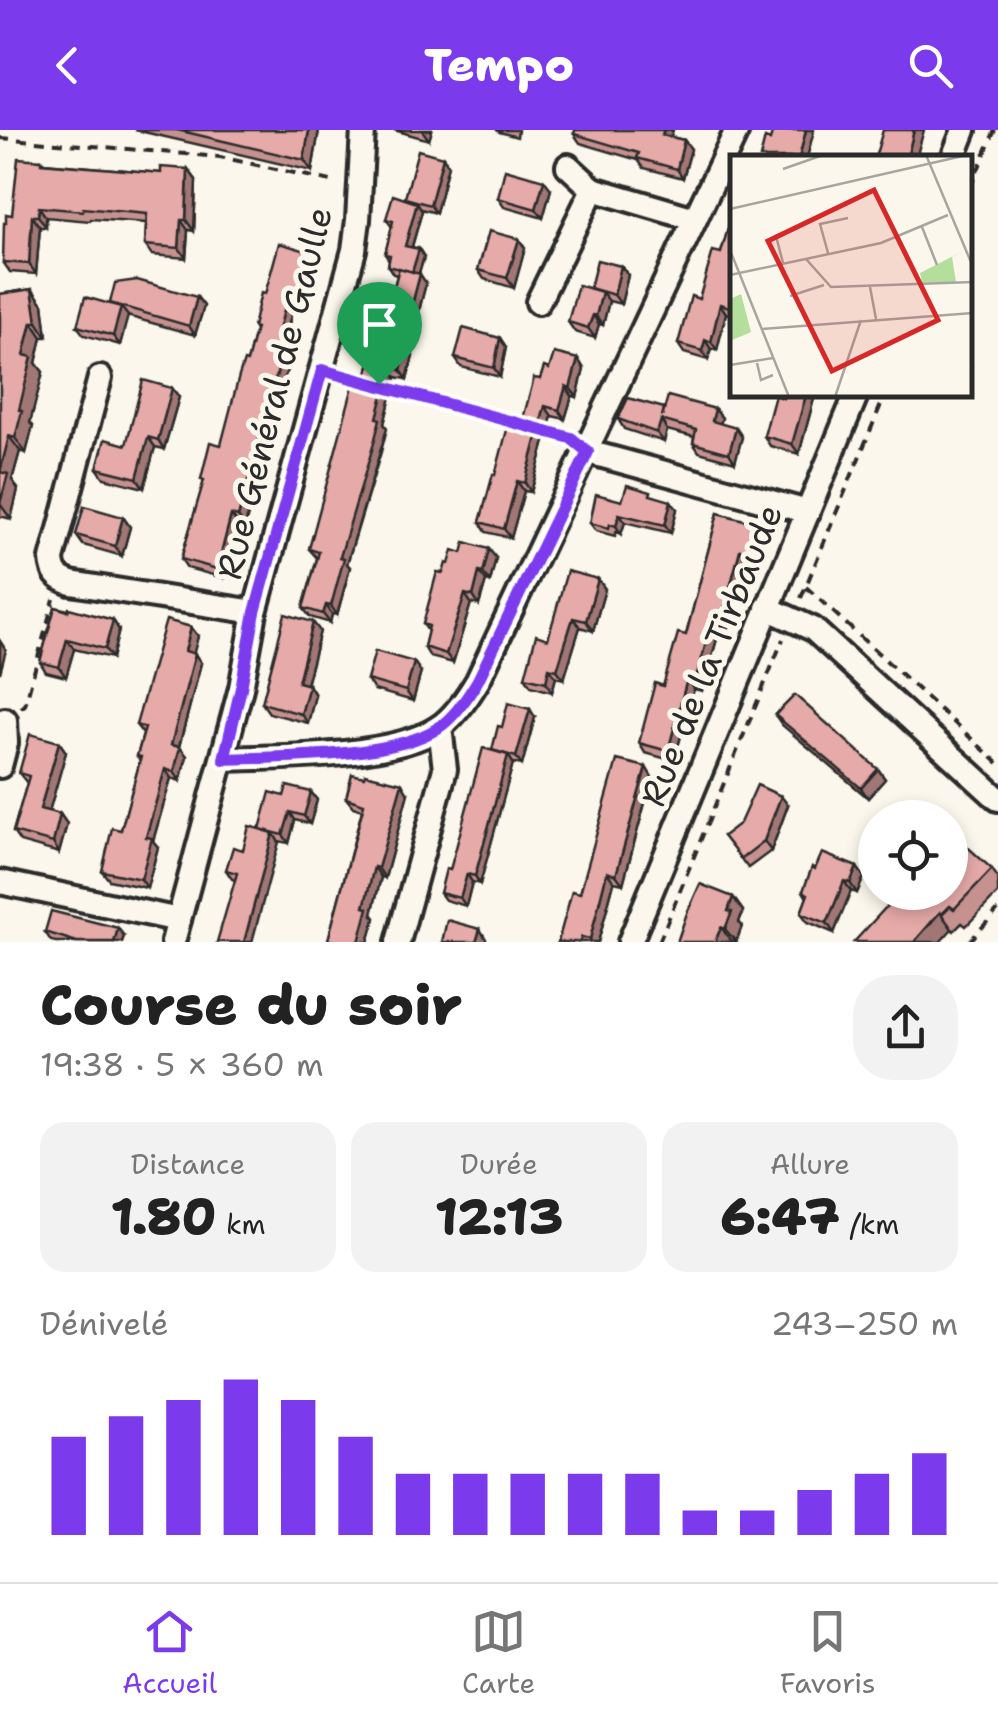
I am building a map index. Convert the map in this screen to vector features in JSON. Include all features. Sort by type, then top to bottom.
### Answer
[{"type":"street","name":"Rue Général de Gaulle","points":[[176,931],[224,759],[255,612],[354,250],[363,130]]},
{"type":"street","points":[[224,759],[375,749],[408,741],[440,727],[460,706],[478,680],[588,452],[736,130]]},
{"type":"street","points":[[954,155],[964,130]]},
{"type":"street","points":[[568,166],[592,188],[694,220]]},
{"type":"street","points":[[538,302],[592,188]]},
{"type":"street","points":[[59,579],[52,559],[100,378]]},
{"type":"street","name":"Rue de la Tirbaude","points":[[630,942],[855,398]]},
{"type":"street","points":[[588,452],[808,512]]},
{"type":"street","name":"Rue Général de Gaulle","points":[[59,579],[255,612]]},
{"type":"street","points":[[767,608],[813,630],[998,799]]},
{"type":"street","points":[[0,766],[6,744],[5,720]]},
{"type":"street","points":[[398,942],[445,770],[440,727]]},
{"type":"street","points":[[0,882],[176,931]]},
{"type":"path","points":[[973,181],[995,130]]},
{"type":"path","points":[[0,138],[220,157],[360,187]]},
{"type":"path","points":[[322,370],[571,438],[588,452]]},
{"type":"path","points":[[658,942],[884,398]]},
{"type":"path","points":[[5,720],[25,706],[59,579]]},
{"type":"path","points":[[806,587],[998,764]]},
{"type":"path","points":[[970,942],[998,910]]},
{"type":"building","points":[[177,130],[309,130],[304,160]]},
{"type":"building","points":[[575,130],[664,130],[662,135],[684,140],[677,169],[574,134]]},
{"type":"building","points":[[773,130],[806,130],[800,155],[761,155],[765,138],[770,140]]},
{"type":"building","points":[[883,130],[914,130],[908,155],[876,155]]},
{"type":"building","points":[[418,150],[443,157],[430,205],[405,198]]},
{"type":"building","points":[[18,158],[161,173],[161,167],[188,169],[186,220],[181,220],[179,248],[145,245],[147,214],[39,207],[38,216],[32,216],[29,264],[3,262],[4,223],[6,214],[12,215]]},
{"type":"building","points":[[505,169],[544,180],[536,209],[498,198]]},
{"type":"building","points":[[393,195],[417,203],[405,246],[419,249],[412,272],[388,266],[390,255],[385,254],[393,221],[386,219]]},
{"type":"building","points":[[730,222],[730,307],[720,304],[711,342],[705,340],[702,351],[678,344],[691,296],[699,299],[713,251],[721,253]]},
{"type":"building","points":[[489,231],[519,239],[507,278],[478,270]]},
{"type":"building","points":[[279,243],[310,252],[298,293],[289,290],[278,334],[287,336],[238,517],[231,515],[217,569],[181,559],[204,480],[201,479],[210,442],[221,445],[256,328],[253,327],[261,293],[265,294]]},
{"type":"building","points":[[597,260],[621,266],[614,295],[590,288]]},
{"type":"building","points":[[399,268],[420,274],[401,346],[406,347],[401,370],[390,368],[374,443],[340,557],[344,558],[331,606],[326,605],[323,614],[303,608],[319,552],[309,549],[353,386],[363,389],[376,339],[366,337],[373,312],[383,314],[388,309]]},
{"type":"building","points":[[137,280],[197,297],[189,326],[110,303],[115,283]]},
{"type":"building","points":[[578,285],[602,292],[596,316],[593,315],[588,328],[568,322]]},
{"type":"building","points":[[32,289],[37,322],[32,322],[24,355],[32,357],[15,438],[9,436],[0,472],[0,294]]},
{"type":"building","points":[[85,297],[121,307],[113,336],[77,326]]},
{"type":"building","points":[[463,328],[500,338],[494,368],[455,358]]},
{"type":"building","points":[[554,353],[578,359],[570,388],[566,386],[559,410],[545,406],[525,483],[517,481],[504,529],[480,522],[508,426],[520,430],[534,378],[540,379],[544,367],[549,369]]},
{"type":"building","points":[[143,380],[172,388],[158,440],[148,437],[137,478],[97,468],[105,439],[126,445]]},
{"type":"building","points":[[668,396],[715,409],[712,421],[736,428],[729,453],[693,443],[696,430],[661,420],[657,433],[618,419],[628,398],[664,408],[662,417]]},
{"type":"building","points":[[774,398],[805,398],[792,444],[764,436]]},
{"type":"building","points":[[0,472],[8,474],[0,504]]},
{"type":"building","points":[[627,485],[671,501],[665,525],[619,514],[616,526],[590,523],[596,494],[622,501]]},
{"type":"building","points":[[84,506],[123,517],[115,546],[76,535]]},
{"type":"building","points":[[718,513],[759,524],[751,554],[740,550],[722,617],[714,615],[695,681],[687,679],[668,751],[639,743],[655,683],[663,686],[678,633],[686,635]]},
{"type":"building","points":[[465,542],[489,549],[473,596],[465,594],[446,654],[424,647],[429,626],[423,624],[437,572],[443,573],[453,550],[462,553]]},
{"type":"building","points":[[567,571],[598,579],[586,621],[573,618],[557,670],[549,668],[546,682],[525,677],[536,635],[548,639]]},
{"type":"building","points":[[55,607],[113,620],[105,649],[67,639],[59,667],[40,662]]},
{"type":"building","points":[[285,614],[313,622],[298,682],[309,685],[301,714],[262,703]]},
{"type":"building","points":[[166,620],[191,627],[185,651],[195,654],[171,745],[180,747],[174,772],[165,769],[146,837],[152,838],[141,879],[102,871],[112,828],[121,830],[141,757],[137,756],[145,728],[136,725]]},
{"type":"building","points":[[375,651],[414,662],[406,691],[367,680]]},
{"type":"building","points":[[795,695],[878,769],[861,788],[775,715]]},
{"type":"building","points":[[508,703],[530,709],[516,757],[492,750]]},
{"type":"building","points":[[30,734],[59,742],[40,809],[60,814],[53,843],[13,832],[29,776],[19,773]]},
{"type":"building","points":[[483,748],[508,755],[475,876],[467,874],[460,898],[440,893],[446,869],[450,870]]},
{"type":"building","points":[[617,760],[646,767],[616,875],[607,872],[590,939],[558,942],[572,891],[580,893]]},
{"type":"building","points":[[352,774],[402,783],[378,868],[374,867],[359,942],[337,942],[328,940],[364,804],[346,798]]},
{"type":"building","points":[[757,785],[781,796],[764,841],[741,859],[723,836],[740,823]]},
{"type":"building","points":[[287,786],[311,792],[304,816],[290,812],[283,835],[260,829],[270,792],[284,796]]},
{"type":"building","points":[[249,826],[273,833],[244,942],[217,942],[237,873],[226,870],[233,847],[243,850]]},
{"type":"building","points":[[968,847],[992,869],[968,894]]},
{"type":"building","points":[[822,853],[857,867],[850,883],[844,881],[827,923],[801,913],[808,894],[803,891]]},
{"type":"building","points":[[700,884],[733,897],[728,911],[732,912],[715,942],[677,942],[687,913]]},
{"type":"building","points":[[883,910],[946,910],[914,942],[854,942]]},
{"type":"building","points":[[51,911],[118,928],[114,942],[77,942],[45,932]]},
{"type":"building","points":[[447,920],[480,929],[476,942],[442,942]]},
{"type":"route","points":[[322,370],[379,384],[571,438],[588,452],[478,680],[440,727],[408,741],[375,749],[224,759],[255,612],[322,370]]}]
